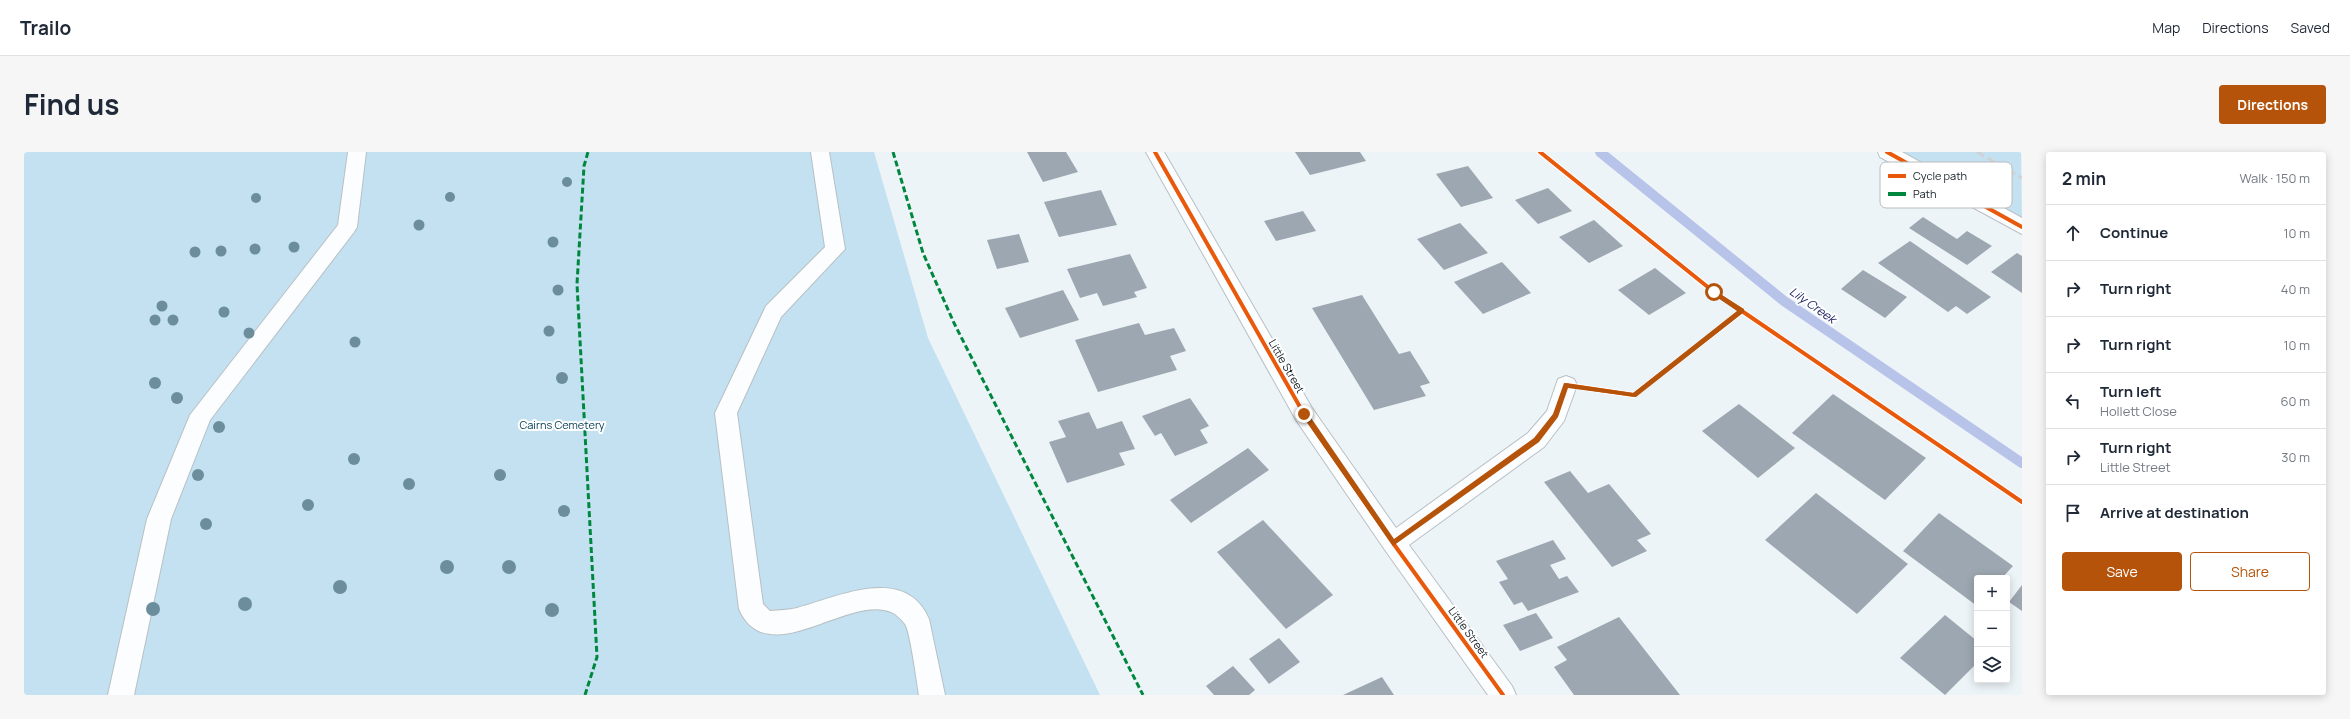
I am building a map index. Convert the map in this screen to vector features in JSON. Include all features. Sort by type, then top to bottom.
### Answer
[{"type":"street","points":[[121,695],[159,519],[201,415],[347,226],[357,152]]},
{"type":"street","points":[[820,152],[835,248],[772,312],[726,413],[751,609],[765,623],[795,620],[870,598],[897,601],[917,619],[932,695]]},
{"type":"street","name":"Little Street","points":[[1155,152],[1304,414],[1393,543],[1503,695]]},
{"type":"street","points":[[1887,152],[1905,162]]},
{"type":"street","points":[[1988,208],[2022,227]]},
{"type":"street","points":[[1393,543],[1536,440],[1556,415],[1566,385]]},
{"type":"green space","name":"Cairns Cemetery","points":[[24,152],[874,152],[928,338],[1100,695],[24,695]]},
{"type":"green space","points":[[1899,152],[2021,152],[2022,220],[2000,208],[2012,208],[2012,162],[1917,162]]},
{"type":"building","points":[[1027,152],[1066,152],[1078,172],[1043,182]]},
{"type":"building","points":[[1295,152],[1360,152],[1366,161],[1310,175]]},
{"type":"building","points":[[1468,166],[1493,198],[1461,207],[1436,174]]},
{"type":"building","points":[[1548,188],[1572,211],[1538,224],[1515,200]]},
{"type":"building","points":[[1101,190],[1117,225],[1059,237],[1044,202]]},
{"type":"building","points":[[1303,211],[1316,231],[1276,241],[1264,221]]},
{"type":"building","points":[[1923,217],[1957,239],[1967,231],[1992,246],[1967,265],[1909,228]]},
{"type":"building","points":[[1594,220],[1623,246],[1589,263],[1559,237]]},
{"type":"building","points":[[1460,223],[1488,253],[1444,270],[1417,239]]},
{"type":"building","points":[[1019,234],[1029,262],[997,269],[987,240]]},
{"type":"building","points":[[1910,241],[1991,297],[1967,314],[1956,306],[1948,312],[1878,263]]},
{"type":"building","points":[[2017,253],[2022,256],[2022,293],[1991,272]]},
{"type":"building","points":[[1130,254],[1147,288],[1134,292],[1137,297],[1103,306],[1097,293],[1080,298],[1067,269]]},
{"type":"building","points":[[1502,262],[1531,293],[1483,314],[1454,282]]},
{"type":"building","points":[[1655,268],[1686,293],[1649,315],[1618,290]]},
{"type":"building","points":[[1863,270],[1907,297],[1885,318],[1841,289]]},
{"type":"building","points":[[1063,290],[1079,320],[1020,338],[1005,308]]},
{"type":"building","points":[[1362,295],[1399,354],[1410,351],[1430,383],[1420,386],[1426,396],[1374,410],[1312,308]]},
{"type":"building","points":[[1139,323],[1145,335],[1174,328],[1186,351],[1170,356],[1177,370],[1098,392],[1075,340]]},
{"type":"building","points":[[1833,394],[1926,458],[1885,500],[1792,433]]},
{"type":"building","points":[[1190,398],[1209,426],[1200,430],[1208,443],[1175,456],[1161,433],[1155,436],[1142,416]]},
{"type":"building","points":[[1739,404],[1795,448],[1758,478],[1702,431]]},
{"type":"building","points":[[1089,412],[1097,429],[1122,421],[1135,449],[1119,453],[1125,465],[1067,483],[1049,442],[1066,437],[1058,421]]},
{"type":"building","points":[[1248,448],[1269,470],[1191,523],[1170,500]]},
{"type":"building","points":[[1570,471],[1588,493],[1609,484],[1651,534],[1637,540],[1647,551],[1612,567],[1544,482]]},
{"type":"building","points":[[1816,493],[1908,564],[1857,614],[1765,540]]},
{"type":"building","points":[[1939,513],[2013,566],[2005,575],[1974,575],[1974,604],[1903,551]]},
{"type":"building","points":[[1263,520],[1333,595],[1286,629],[1217,552]]},
{"type":"building","points":[[1553,540],[1566,559],[1550,565],[1559,579],[1567,576],[1579,592],[1528,611],[1522,602],[1514,605],[1499,582],[1508,579],[1496,561]]},
{"type":"building","points":[[2022,585],[2022,611],[2010,603]]},
{"type":"building","points":[[1536,613],[1553,638],[1520,651],[1503,625]]},
{"type":"building","points":[[1945,615],[1974,639],[1974,666],[1945,695],[1900,658]]},
{"type":"building","points":[[1619,617],[1680,695],[1574,695],[1554,667],[1567,660],[1557,647]]},
{"type":"building","points":[[1279,638],[1300,662],[1269,684],[1249,659]]},
{"type":"building","points":[[1233,666],[1255,690],[1249,695],[1214,695],[1206,686]]},
{"type":"building","points":[[1382,677],[1394,695],[1343,695]]},
{"type":"waterway","name":"Lily Creek","points":[[1600,152],[1784,301],[2022,463]]},
{"type":"railway","points":[[1977,152],[1994,162]]},
{"type":"railway","points":[[2012,172],[2022,178]]},
{"type":"marked path","points":[[585,695],[597,657],[577,284],[584,166],[588,152]]},
{"type":"marked path","points":[[893,152],[923,253],[954,323],[1143,695]]},
{"type":"cycle path","points":[[1155,152],[1304,414],[1393,543],[1503,695]]},
{"type":"cycle path","points":[[1540,152],[1714,292],[2022,502]]},
{"type":"cycle path","points":[[1887,152],[1905,162]]},
{"type":"cycle path","points":[[1988,208],[2022,227]]},
{"type":"cycle path","points":[[1566,385],[1634,395],[1742,311]]},
{"type":"route","points":[[1304,414],[1393,543],[1536,440],[1556,415],[1566,385],[1634,395],[1742,311],[1714,292]]}]
